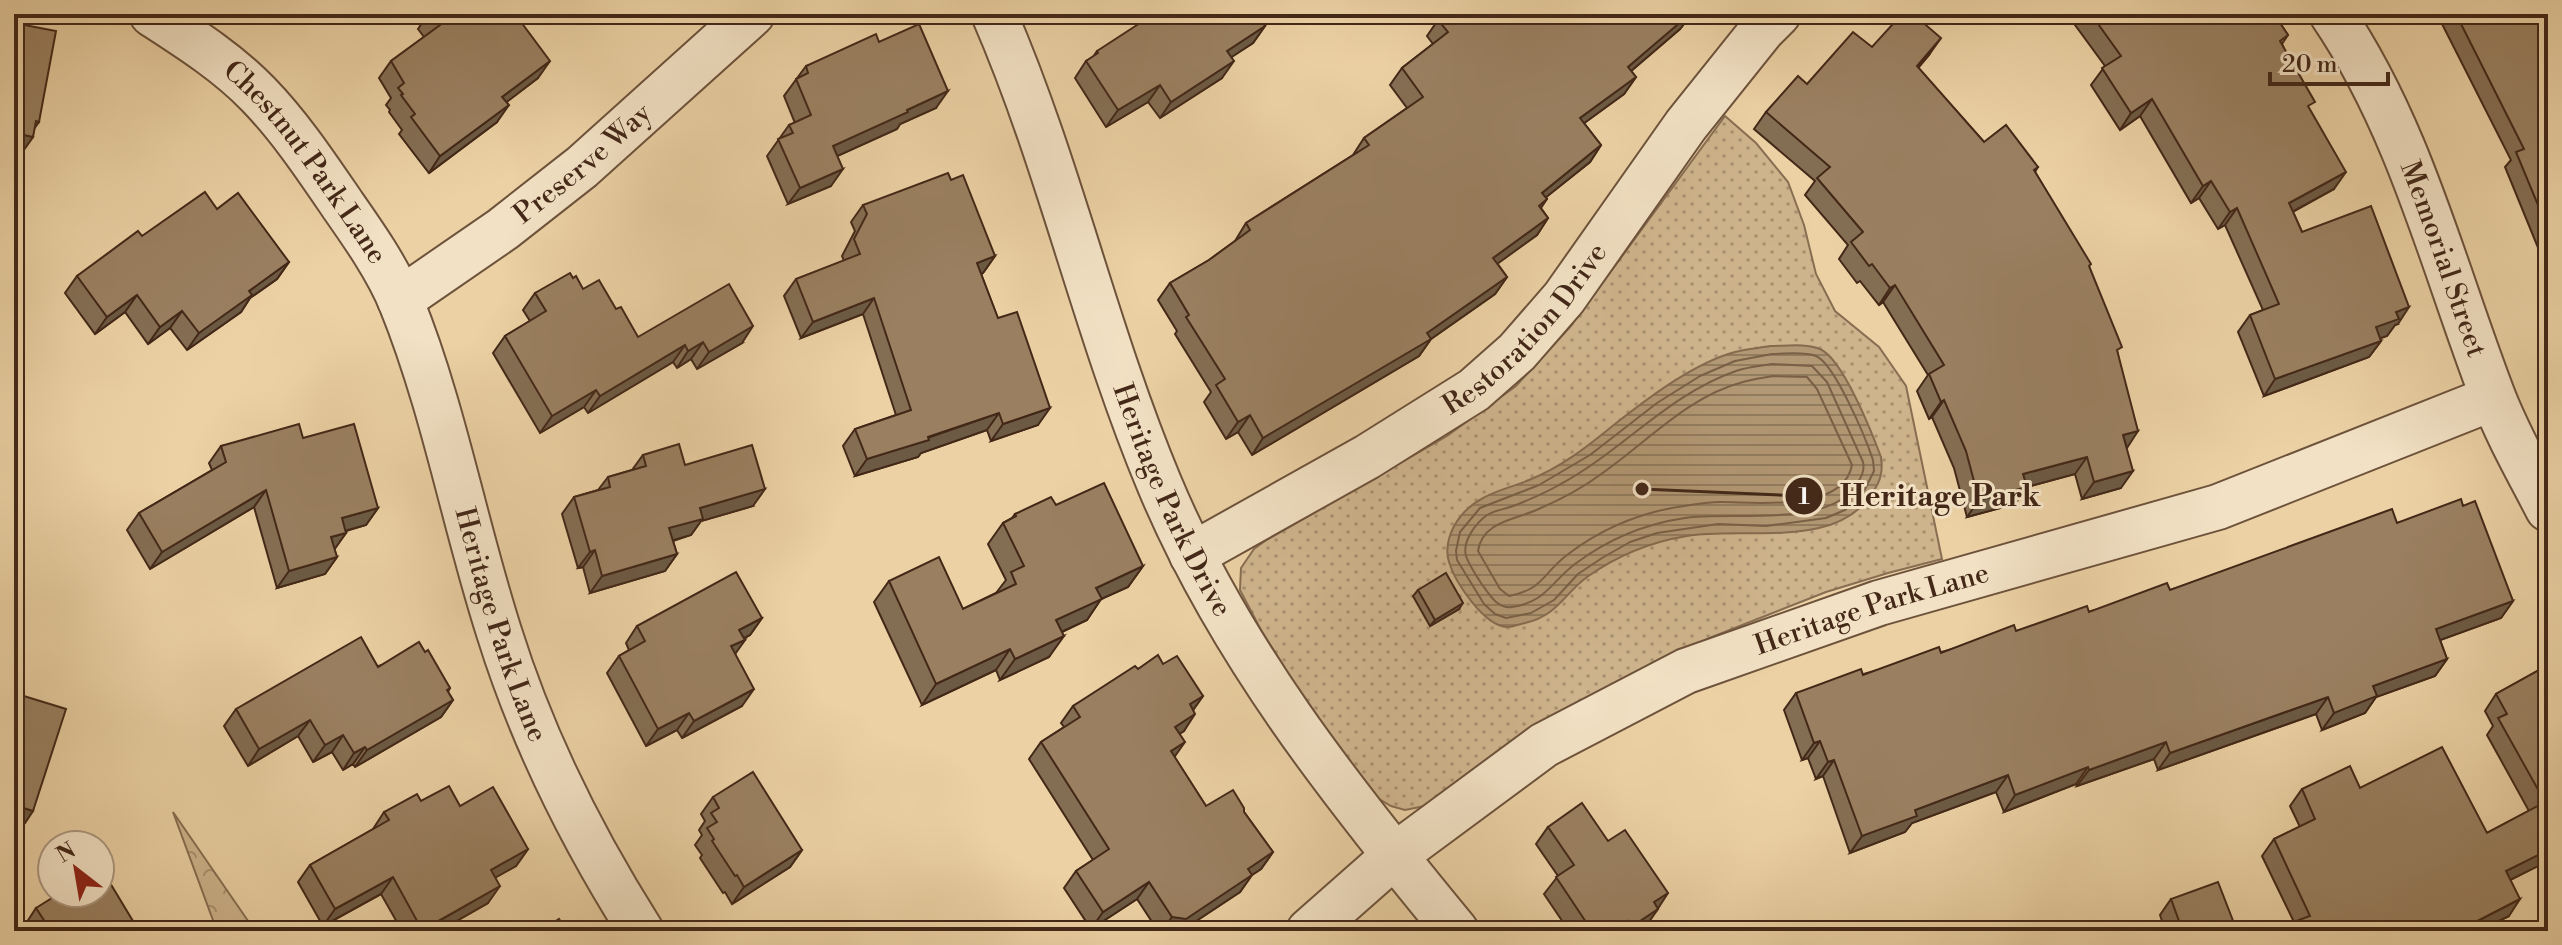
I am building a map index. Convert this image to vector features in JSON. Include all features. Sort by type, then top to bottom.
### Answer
[{"type":"street","name":"Chestnut Park Lane","points":[[152,14],[206,49],[257,93],[300,143],[364,235],[400,300]]},
{"type":"street","name":"Preserve Way","points":[[400,300],[503,229],[582,167],[752,14]]},
{"type":"street","name":"Heritage Park Drive","points":[[994,14],[1033,112],[1132,417],[1192,555],[1258,669],[1323,764],[1456,931]]},
{"type":"street","name":"Restoration Drive","points":[[1192,555],[1367,457],[1474,390],[1517,352],[1564,298],[1694,115],[1778,14]]},
{"type":"street","name":"Memorial Street","points":[[2332,14],[2358,51],[2394,129],[2429,217],[2493,398],[2548,509]]},
{"type":"street","name":"Heritage Park Lane","points":[[400,300],[423,366],[499,633],[536,732],[580,830],[641,931]]},
{"type":"street","name":"Heritage Park Lane","points":[[1309,931],[1394,856],[1544,745],[1686,671],[1879,603],[2218,507],[2493,398]]},
{"type":"green space","points":[[1725,116],[1756,143],[1788,182],[1804,225],[1816,274],[1835,311],[1879,347],[1906,386],[1942,559],[1826,592],[1712,637],[1617,684],[1425,806],[1405,810],[1391,806],[1374,796],[1313,713],[1240,590],[1241,568],[1254,549],[1265,541],[1447,436],[1516,386],[1570,327]]},
{"type":"green space","points":[[173,812],[255,931],[217,931]]},
{"type":"water","points":[[1802,345],[1820,349],[1847,381],[1882,462],[1878,483],[1857,510],[1837,522],[1814,529],[1687,536],[1647,546],[1610,562],[1587,577],[1545,615],[1516,625],[1498,625],[1472,602],[1452,570],[1448,544],[1457,521],[1475,502],[1541,475],[1564,462],[1672,382],[1704,364],[1735,352]]},
{"type":"building","points":[[432,14],[515,14],[550,61],[502,97],[509,105],[440,156],[411,117],[415,114],[398,88],[404,83],[391,61],[440,25]]},
{"type":"building","points":[[1154,14],[1257,14],[1265,26],[1227,51],[1234,61],[1171,102],[1160,85],[1118,110],[1086,61]]},
{"type":"building","points":[[1446,14],[1690,14],[1628,67],[1636,77],[1580,118],[1601,145],[1542,193],[1547,199],[1539,206],[1548,218],[1493,258],[1507,277],[1427,333],[1431,339],[1263,438],[1250,415],[1238,422],[1216,385],[1225,379],[1186,317],[1189,315],[1170,283],[1250,230],[1246,223],[1369,145],[1364,138],[1423,97],[1402,68],[1448,32],[1438,20]]},
{"type":"building","points":[[1902,14],[1913,14],[1941,38],[1917,66],[1984,142],[2006,125],[2038,167],[2034,170],[2091,264],[2089,266],[2122,347],[2117,350],[2138,431],[2123,435],[2133,471],[2094,482],[2087,457],[2023,474],[2027,487],[1979,500],[1966,451],[1929,374],[1944,365],[1895,285],[1890,288],[1851,242],[1863,232],[1817,178],[1830,167],[1766,112],[1798,76],[1807,84],[1853,32],[1872,47]]},
{"type":"building","points":[[2091,14],[2274,14],[2288,35],[2280,41],[2315,102],[2308,106],[2346,172],[2289,203],[2302,232],[2371,206],[2409,307],[2396,312],[2399,319],[2376,327],[2381,341],[2275,379],[2250,315],[2279,304],[2237,208],[2230,212],[2211,181],[2203,186],[2152,99],[2131,113],[2102,68],[2121,56]]},
{"type":"building","points":[[2456,14],[2545,14],[2548,21],[2548,229],[2516,152],[2524,149]]},
{"type":"building","points":[[14,23],[56,31],[39,122],[36,121],[33,137],[14,133]]},
{"type":"building","points":[[919,24],[948,91],[833,146],[843,169],[800,188],[778,139],[793,133],[789,125],[811,115],[796,79],[808,73],[806,66],[876,34],[879,42]]},
{"type":"building","points":[[948,173],[951,180],[963,175],[995,256],[977,263],[998,318],[1017,312],[1050,408],[1003,424],[999,413],[928,437],[929,440],[867,459],[855,429],[911,410],[874,298],[813,322],[796,279],[860,254],[854,239],[867,214],[863,205]]},
{"type":"building","points":[[205,192],[217,209],[238,193],[289,262],[249,291],[252,295],[199,333],[182,311],[160,327],[137,295],[107,317],[77,276],[138,231],[142,236]]},
{"type":"building","points":[[570,273],[573,278],[576,276],[583,289],[599,280],[616,309],[621,307],[638,337],[729,284],[753,326],[709,352],[703,342],[688,351],[685,345],[600,396],[596,390],[552,416],[505,336],[546,311],[535,293]]},
{"type":"building","points":[[299,424],[303,438],[354,424],[378,508],[342,518],[346,533],[331,537],[337,557],[289,571],[266,490],[162,552],[139,513],[226,462],[221,446]]},
{"type":"building","points":[[679,444],[685,465],[752,445],[765,489],[700,508],[703,519],[669,528],[677,554],[602,576],[595,550],[590,552],[574,497],[610,487],[608,477],[646,466],[643,455]]},
{"type":"building","points":[[1104,483],[1143,566],[1096,588],[1102,599],[1056,620],[1064,636],[1015,659],[1010,649],[936,684],[889,581],[939,557],[963,609],[1016,584],[1011,572],[1024,566],[1003,523],[1051,497],[1056,505]]},
{"type":"building","points":[[2461,499],[2463,506],[2475,501],[2513,601],[2436,629],[2447,659],[2373,686],[2377,696],[2334,713],[2328,697],[2170,753],[2166,742],[2015,795],[2008,775],[1915,810],[1917,816],[1862,836],[1834,760],[1828,762],[1820,741],[1814,743],[1796,693],[1861,669],[1863,675],[1939,647],[1941,653],[2014,625],[2016,631],[2087,606],[2089,612],[2167,583],[2170,590],[2392,509],[2397,523]]},
{"type":"building","points":[[736,572],[762,618],[739,630],[745,640],[731,646],[754,689],[694,721],[689,713],[658,729],[619,656],[645,641],[637,626]]},
{"type":"building","points":[[1446,573],[1463,603],[1435,620],[1418,590]]},
{"type":"building","points":[[361,637],[378,667],[419,642],[425,652],[428,650],[450,688],[447,690],[453,700],[367,750],[365,747],[354,753],[343,735],[325,745],[310,720],[259,749],[236,709]]},
{"type":"building","points":[[1158,655],[1163,664],[1177,656],[1203,696],[1190,704],[1195,714],[1175,727],[1185,742],[1171,751],[1206,806],[1233,790],[1244,812],[1273,852],[1248,869],[1252,875],[1186,919],[1172,917],[1149,882],[1103,912],[1076,871],[1109,849],[1041,742],[1080,717],[1073,706],[1135,666],[1138,669]]},
{"type":"building","points":[[2548,665],[2548,850],[2506,871],[2520,899],[2458,931],[2269,931],[2310,916],[2274,839],[2315,819],[2302,789],[2350,766],[2360,788],[2442,747],[2487,833],[2545,802],[2498,718],[2507,714],[2496,694]]},
{"type":"building","points":[[14,693],[66,709],[33,811],[14,805]]},
{"type":"building","points":[[753,772],[802,850],[744,887],[712,841],[714,839],[707,828],[717,822],[711,813],[719,808],[713,797]]},
{"type":"building","points":[[449,786],[460,806],[493,787],[528,849],[491,870],[500,886],[422,930],[393,877],[335,909],[310,865],[389,820],[384,812],[417,794],[421,801]]},
{"type":"building","points":[[1582,803],[1608,841],[1625,830],[1668,893],[1654,902],[1658,909],[1631,927],[1627,921],[1612,931],[1592,931],[1556,877],[1574,865],[1548,827]]},
{"type":"building","points":[[2218,882],[2237,931],[2152,931],[2179,921],[2171,899]]},
{"type":"building","points":[[116,893],[139,931],[51,931],[37,909],[116,909]]},
{"type":"building","points":[[559,919],[567,931],[541,931]]},
{"type":"place","name":"Heritage Park","points":[[1642,489]]}]
